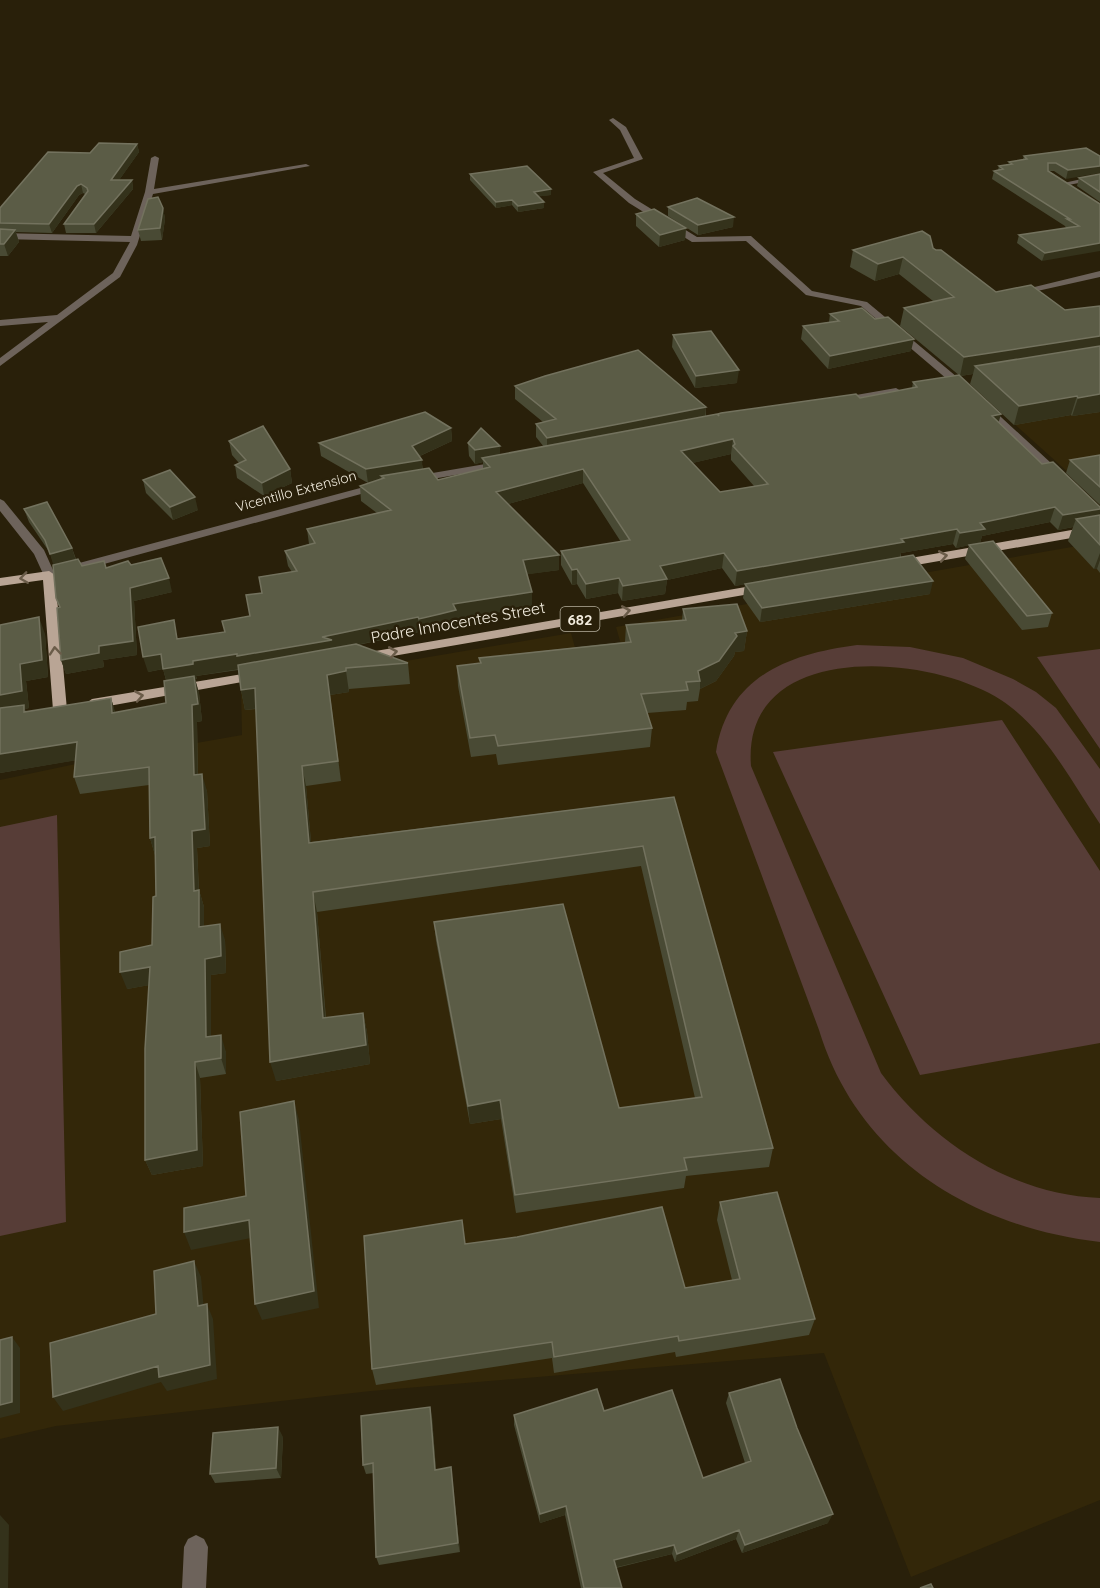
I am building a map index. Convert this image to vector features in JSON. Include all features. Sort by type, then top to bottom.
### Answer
[{"type":"main road","points":[[885,566],[1100,529]]},
{"type":"main road","name":"Vicentillo Extension","points":[[0,582],[49,575]]},
{"type":"main road","points":[[49,575],[66,709],[277,672]]},
{"type":"main road","name":"Padre Innocentes Street","points":[[346,660],[779,585]]},
{"type":"street","points":[[613,120],[623,129],[639,159],[597,172],[632,201],[695,240],[748,238],[809,292],[864,304],[1066,483]]},
{"type":"street","points":[[0,363],[117,275],[135,239],[149,192],[155,158]]},
{"type":"street","points":[[149,192],[306,166]]},
{"type":"street","points":[[1072,190],[1059,182],[1100,177]]},
{"type":"street","points":[[0,236],[59,233],[135,239]]},
{"type":"street","points":[[1002,296],[1100,274]]},
{"type":"street","points":[[1087,277],[1100,287]]},
{"type":"street","points":[[0,323],[60,318]]},
{"type":"street","points":[[950,382],[977,378]]},
{"type":"street","points":[[832,402],[911,389]]},
{"type":"street","name":"Vicentillo Extension","points":[[49,575],[362,489],[520,461]]},
{"type":"street","points":[[0,502],[40,553],[49,575]]},
{"type":"street","points":[[194,1588],[196,1547]]},
{"type":"shaded area","points":[[1100,366],[1100,501],[972,386]]},
{"type":"shaded area","points":[[1100,542],[1100,1500],[911,1577],[824,1353],[371,1391],[56,1426],[0,1439],[0,780],[242,735],[241,689],[571,633],[579,662],[624,655],[616,627]]},
{"type":"shaded area","points":[[857,645],[910,647],[963,658],[1013,679],[1036,692],[1056,708],[1100,769],[1100,824],[1044,741],[1017,712],[1001,700],[969,684],[930,673],[888,667],[845,668],[807,677],[776,696],[756,725],[751,766],[881,1073],[924,1121],[977,1160],[1005,1175],[1036,1187],[1067,1195],[1100,1198],[1100,1242],[1053,1234],[1008,1221],[965,1202],[926,1178],[891,1149],[861,1115],[837,1075],[716,752],[723,726],[734,704],[748,687],[766,673],[808,655]]},
{"type":"shaded area","points":[[1100,649],[1100,749],[1037,657]]},
{"type":"shaded area","points":[[1002,720],[1100,871],[1100,1043],[920,1075],[773,752]]},
{"type":"shaded area","points":[[57,815],[66,1222],[0,1236],[0,827]]},
{"type":"building","points":[[99,143],[137,144],[111,180],[132,180],[94,224],[64,224],[88,191],[81,184],[77,186],[49,224],[0,223],[0,208],[48,152],[90,153]]},
{"type":"building","points":[[1086,148],[1100,156],[1100,166],[1068,170],[1056,163],[1048,163],[1048,171],[1100,204],[1100,243],[1045,253],[1019,235],[1079,226],[994,171],[1003,169],[999,166],[1012,164],[1009,162],[1027,159],[1024,156]]},
{"type":"building","points":[[527,166],[551,189],[534,192],[544,202],[518,206],[512,200],[496,202],[470,174]]},
{"type":"building","points":[[1100,174],[1100,192],[1079,178]]},
{"type":"building","points":[[158,197],[163,208],[160,228],[138,230],[148,199]]},
{"type":"building","points":[[697,198],[734,217],[698,225],[668,207]]},
{"type":"building","points":[[654,209],[686,228],[660,235],[636,214]]},
{"type":"building","points":[[0,229],[15,230],[4,244],[0,244]]},
{"type":"building","points":[[922,231],[930,236],[933,248],[941,250],[996,292],[1031,285],[1065,310],[1100,306],[1100,336],[964,357],[904,308],[954,297],[903,257],[878,264],[853,250]]},
{"type":"building","points":[[862,308],[875,319],[888,317],[914,339],[830,356],[803,326],[839,321],[830,314]]},
{"type":"building","points":[[711,331],[739,370],[696,376],[673,335]]},
{"type":"building","points":[[1100,346],[1100,394],[1078,398],[1077,396],[1019,406],[975,366]]},
{"type":"building","points":[[638,350],[706,407],[547,438],[536,424],[556,419],[515,386],[545,376]]},
{"type":"building","points":[[959,375],[1001,414],[992,416],[1042,464],[1053,462],[1100,509],[1063,515],[1055,507],[980,523],[985,529],[960,533],[957,529],[901,539],[904,542],[737,571],[724,553],[660,566],[667,579],[623,586],[619,578],[586,584],[577,569],[572,570],[561,551],[630,540],[583,469],[496,492],[559,555],[523,560],[532,592],[453,604],[456,610],[322,637],[332,640],[193,661],[193,664],[163,669],[161,654],[143,657],[138,627],[174,620],[177,639],[225,632],[222,621],[250,616],[246,595],[262,593],[259,577],[297,571],[285,551],[315,543],[307,529],[391,510],[360,486],[384,478],[381,476],[429,468],[438,480],[490,467],[482,458],[717,414],[719,416],[718,414],[721,413],[856,394],[860,398],[917,387],[913,382]],"holes":[[[733,439],[735,444],[733,446],[768,484],[720,492],[681,451]]]},
{"type":"building","points":[[425,412],[451,428],[412,446],[422,460],[366,469],[319,443]]},
{"type":"building","points":[[263,426],[290,469],[262,483],[235,465],[246,460],[229,441]]},
{"type":"building","points":[[481,428],[500,446],[475,450],[468,443]]},
{"type":"building","points":[[1100,455],[1100,487],[1070,460]]},
{"type":"building","points":[[170,470],[195,497],[170,507],[143,480]]},
{"type":"building","points":[[47,502],[72,548],[50,554],[45,540],[24,509]]},
{"type":"building","points":[[1100,515],[1100,545],[1076,519]]},
{"type":"building","points":[[993,541],[1052,613],[1027,616],[969,545]]},
{"type":"building","points":[[913,555],[933,581],[762,608],[745,584]]},
{"type":"building","points":[[161,558],[169,578],[130,588],[133,641],[99,646],[99,653],[61,660],[57,608],[60,607],[56,598],[53,565],[78,559],[82,566],[104,561],[106,568],[128,561],[131,565]]},
{"type":"building","points":[[737,604],[747,631],[735,633],[737,636],[719,661],[698,671],[700,681],[686,682],[688,690],[641,694],[652,728],[498,746],[495,735],[470,738],[457,666],[481,663],[479,658],[631,642],[626,625],[686,620],[683,609]]},
{"type":"building","points":[[39,617],[42,660],[20,664],[22,691],[0,695],[0,625]]},
{"type":"building","points":[[356,644],[408,663],[346,668],[346,671],[327,675],[338,761],[302,766],[309,843],[674,797],[773,1148],[684,1158],[687,1170],[515,1195],[500,1100],[468,1106],[434,922],[563,904],[619,1108],[702,1097],[643,846],[313,892],[323,1018],[363,1013],[366,1045],[270,1062],[255,688],[241,690],[238,665]]},
{"type":"building","points":[[194,676],[198,704],[192,705],[194,775],[202,774],[205,829],[192,831],[194,891],[199,890],[199,927],[220,924],[221,956],[205,959],[206,1037],[221,1035],[221,1058],[195,1062],[197,1150],[145,1160],[145,1049],[150,967],[120,972],[120,952],[152,945],[153,897],[156,896],[155,837],[150,838],[149,767],[74,777],[77,742],[0,754],[0,708],[24,705],[24,712],[111,698],[112,713],[166,703],[164,681]]},
{"type":"building","points":[[294,1101],[314,1291],[255,1304],[249,1220],[184,1232],[184,1208],[246,1196],[240,1112]]},
{"type":"building","points":[[777,1192],[815,1319],[679,1341],[678,1336],[554,1357],[552,1342],[372,1369],[364,1236],[462,1220],[465,1244],[517,1237],[662,1207],[685,1288],[740,1279],[720,1202]]},
{"type":"building","points":[[194,1261],[198,1306],[207,1304],[210,1365],[159,1377],[158,1366],[53,1397],[50,1343],[156,1314],[154,1271]]},
{"type":"building","points":[[12,1337],[12,1402],[0,1405],[0,1340]]},
{"type":"building","points":[[780,1379],[797,1428],[833,1514],[745,1545],[739,1530],[677,1554],[674,1545],[614,1560],[622,1588],[584,1588],[566,1506],[540,1514],[514,1415],[597,1389],[604,1411],[672,1390],[703,1478],[751,1461],[729,1393]]},
{"type":"building","points":[[430,1407],[435,1470],[451,1467],[458,1543],[376,1557],[373,1463],[363,1465],[361,1416]]},
{"type":"building","points":[[278,1427],[276,1468],[210,1474],[213,1433]]},
{"type":"building","points":[[931,1584],[933,1588],[920,1588]]}]
